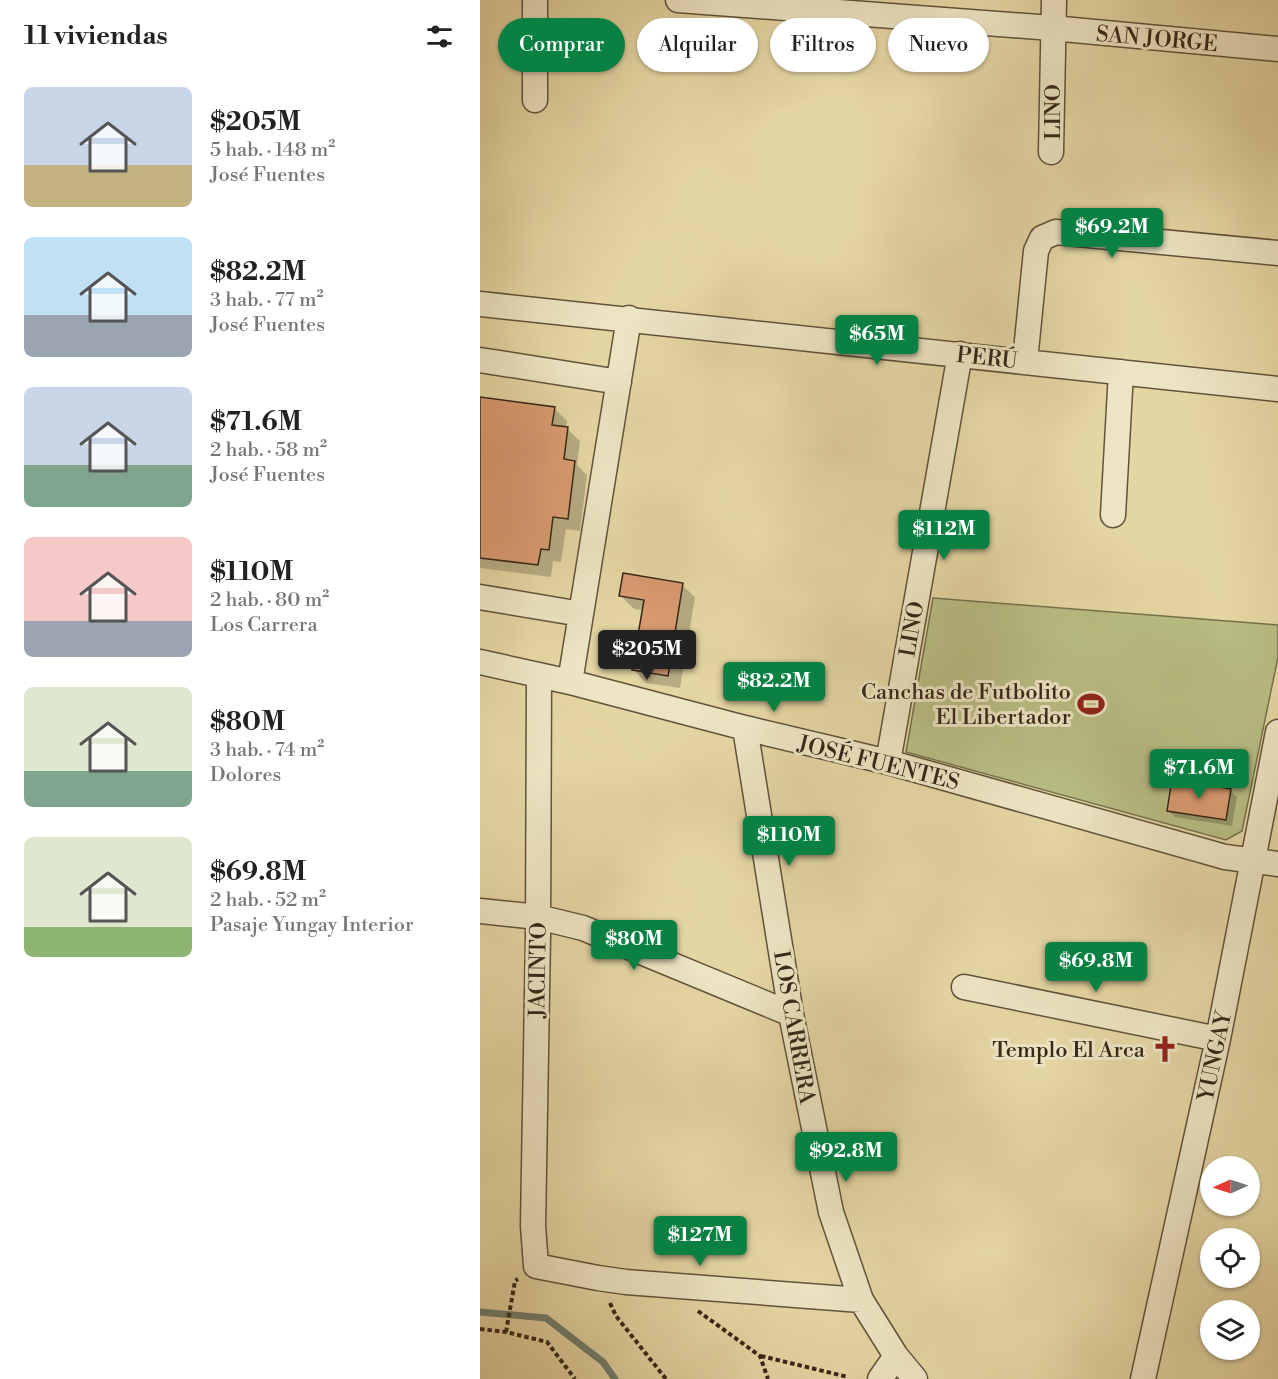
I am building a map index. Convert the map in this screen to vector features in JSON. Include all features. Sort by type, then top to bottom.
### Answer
[{"type":"street","points":[[535,0],[535,100]]},
{"type":"street","name":"SAN JORGE","points":[[678,0],[1052,28],[1278,49]]},
{"type":"street","name":"LINO","points":[[1051,152],[1054,0]]},
{"type":"street","points":[[1025,361],[1036,251],[1042,238],[1056,232],[1278,253]]},
{"type":"street","name":"PERÚ","points":[[480,304],[629,318],[1278,389]]},
{"type":"street","points":[[570,682],[629,318]]},
{"type":"street","name":"LINO","points":[[888,762],[960,354]]},
{"type":"street","points":[[480,360],[619,382]]},
{"type":"street","points":[[1113,515],[1121,372]]},
{"type":"street","points":[[480,597],[581,614]]},
{"type":"street","name":"JOSÉ FUENTES","points":[[480,662],[570,682],[745,728],[888,762],[1225,857],[1278,864]]},
{"type":"street","name":"JACINTO","points":[[538,675],[538,917],[533,1226],[536,1266],[598,1278]]},
{"type":"street","name":"LOS CARRERA","points":[[745,728],[791,1014],[831,1212],[861,1300],[896,1356],[915,1379]]},
{"type":"street","name":"YUNGAY","points":[[1143,1379],[1218,1039],[1278,732]]},
{"type":"street","points":[[480,911],[538,917],[583,928],[791,1014]]},
{"type":"street","points":[[964,987],[1218,1039]]},
{"type":"street","points":[[598,1278],[861,1300]]},
{"type":"street","points":[[880,1379],[896,1356]]},
{"type":"path","points":[[598,1278],[616,1316],[666,1379]]},
{"type":"path","points":[[664,1285],[760,1356],[848,1377]]},
{"type":"path","points":[[506,1332],[512,1300]]},
{"type":"path","points":[[480,1329],[506,1332],[547,1342],[575,1379]]},
{"type":"path","points":[[760,1356],[768,1379]]},
{"type":"green space","name":"Canchas de Futbolito El Libertador","points":[[933,598],[1278,625],[1278,657],[1242,831],[1226,840],[906,752]]},
{"type":"building","points":[[480,397],[555,407],[552,425],[568,427],[564,459],[575,461],[568,519],[553,517],[549,550],[541,549],[538,565],[480,558]]},
{"type":"building","points":[[623,573],[683,583],[668,676],[632,670],[644,600],[619,596]]},
{"type":"building","points":[[1172,779],[1231,789],[1226,820],[1167,811]]},
{"type":"waterway","points":[[480,1312],[546,1318],[603,1362],[615,1379]]},
{"type":"place","name":"Canchas de Futbolito El Libertador","points":[[1091,704]]},
{"type":"place","name":"Templo El Arca","points":[[1165,1049]]}]
